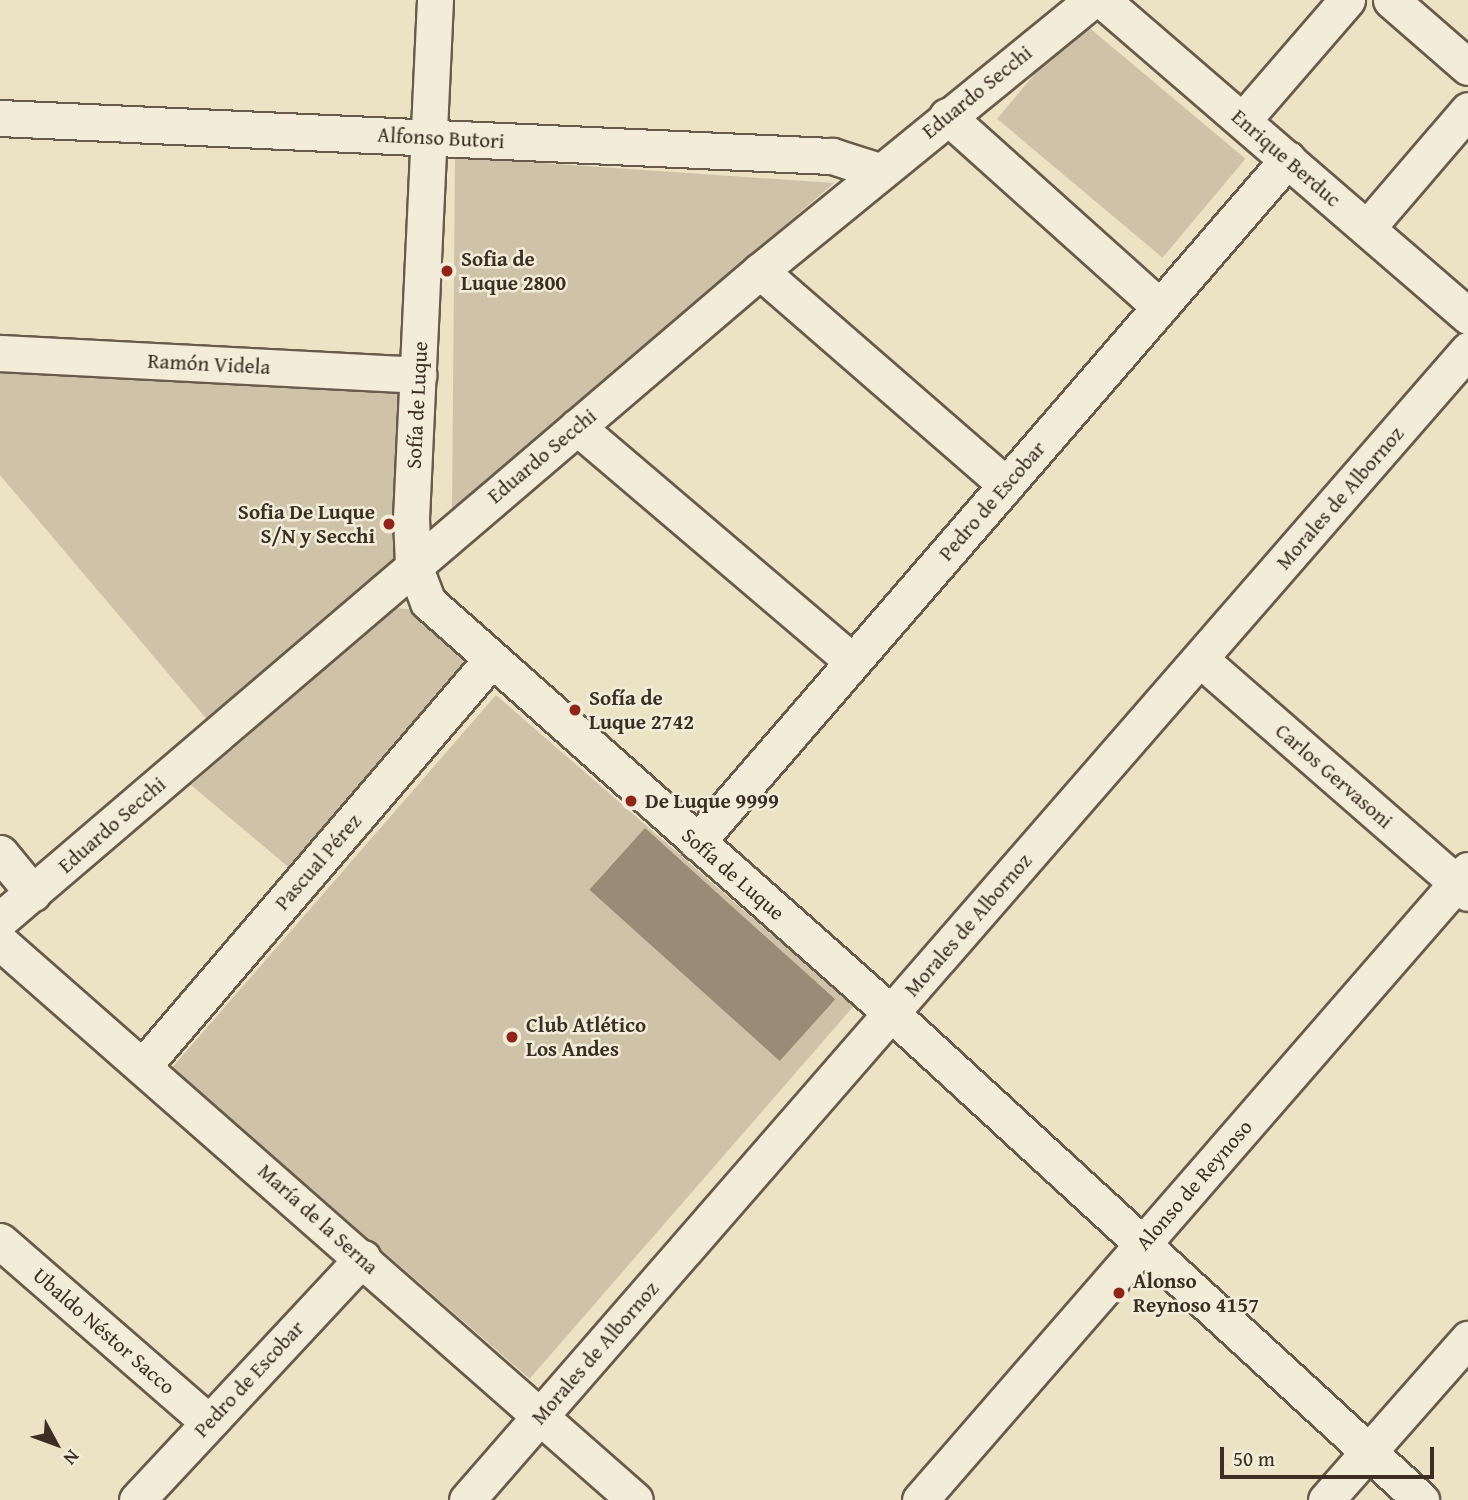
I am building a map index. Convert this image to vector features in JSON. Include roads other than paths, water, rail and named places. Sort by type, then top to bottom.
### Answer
[{"type":"street","name":"Sofía de Luque","points":[[435,0],[432,138],[418,375],[413,563],[428,602],[891,1013],[1421,1500]]},
{"type":"street","name":"Eduardo Secchi","points":[[0,920],[413,563],[879,171],[1092,0]]},
{"type":"street","name":"Enrique Berduc","points":[[1102,0],[1468,316]]},
{"type":"street","points":[[1243,120],[1347,0]]},
{"type":"street","points":[[1391,0],[1468,67]]},
{"type":"street","points":[[1367,228],[1468,110]]},
{"type":"street","points":[[947,116],[1160,307]]},
{"type":"street","name":"Alfonso Butori","points":[[0,118],[832,156],[879,171]]},
{"type":"street","name":"Pedro de Escobar","points":[[697,842],[1288,159]]},
{"type":"street","points":[[760,271],[1006,485]]},
{"type":"street","name":"Morales de Albornoz","points":[[467,1500],[1468,350]]},
{"type":"street","name":"Ramón Videla","points":[[0,353],[418,375]]},
{"type":"street","points":[[577,427],[853,662]]},
{"type":"street","name":"Carlos Gervasoni","points":[[1200,659],[1464,882]]},
{"type":"street","name":"Pascual Pérez","points":[[144,1065],[491,660]]},
{"type":"street","points":[[0,853],[33,893]]},
{"type":"street","name":"Alonso de Reynoso","points":[[920,1500],[1142,1244],[1464,882]]},
{"type":"street","name":"María de la Serna","points":[[0,942],[144,1065],[635,1500]]},
{"type":"street","name":"Ubaldo Néstor Sacco","points":[[0,1241],[208,1422]]},
{"type":"street","name":"Pedro de Escobar","points":[[137,1500],[363,1258]]},
{"type":"street","points":[[1326,1500],[1468,1339]]},
{"type":"place","name":"Sofia de Luque 2800","points":[[447,271]]},
{"type":"place","name":"Sofia De Luque S/N y Secchi","points":[[389,524]]},
{"type":"place","name":"Sofía de Luque 2742","points":[[575,710]]},
{"type":"place","name":"De Luque 9999","points":[[631,801]]},
{"type":"place","name":"Club Atlético Los Andes","points":[[512,1037]]},
{"type":"place","name":"Alonso Reynoso 4157","points":[[1119,1293]]}]
